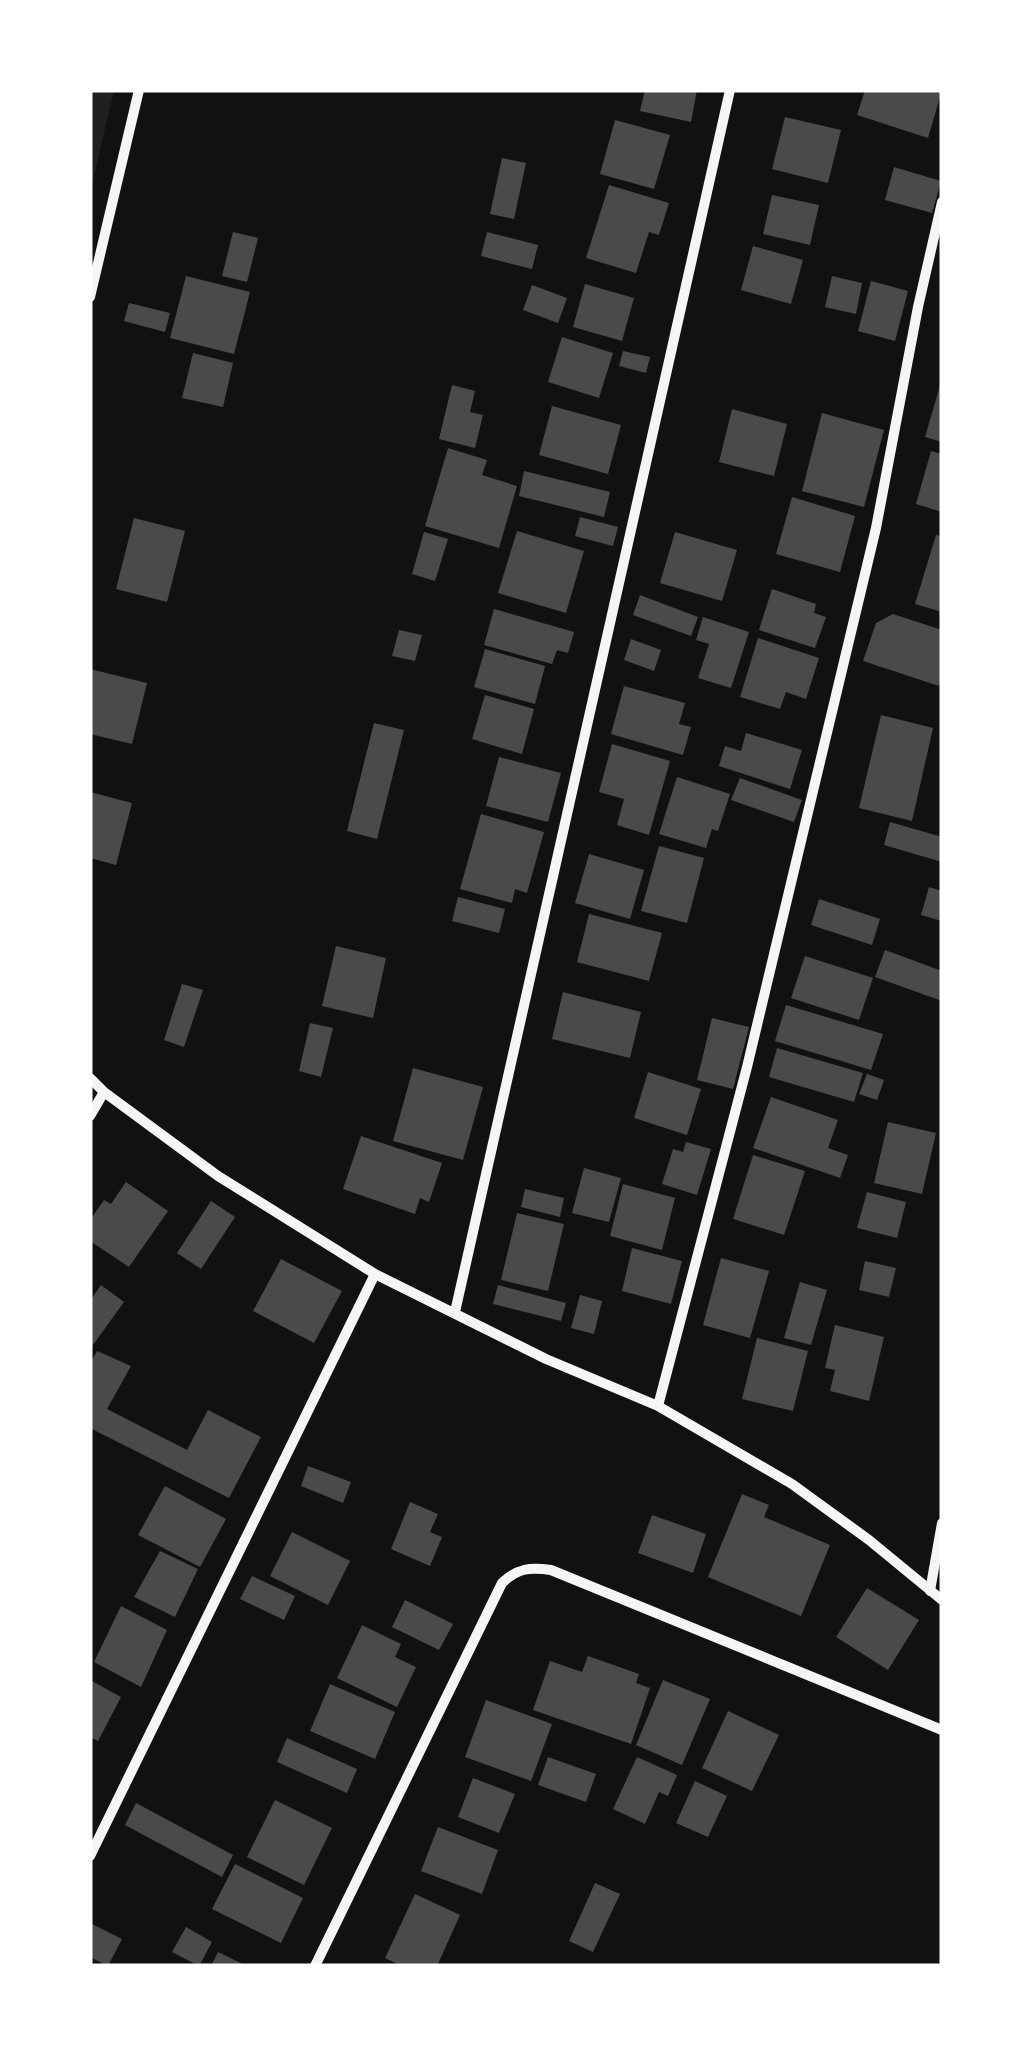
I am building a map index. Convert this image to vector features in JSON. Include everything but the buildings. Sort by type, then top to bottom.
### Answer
[{"type":"street","points":[[90,296],[139,90]]},
{"type":"street","points":[[454,1312],[730,90]]},
{"type":"street","points":[[658,1406],[747,1067],[872,547],[942,202]]},
{"type":"street","points":[[90,1078],[218,1176],[375,1274],[546,1359],[658,1406],[792,1484],[942,1600]]},
{"type":"street","points":[[90,1116],[104,1092]]},
{"type":"street","points":[[90,1856],[375,1274]]},
{"type":"street","points":[[930,1591],[942,1523]]},
{"type":"street","points":[[315,1966],[502,1583],[512,1573],[529,1567],[551,1570],[942,1730]]},
{"type":"shaded area","points":[[90,90],[114,90],[90,194]]}]
